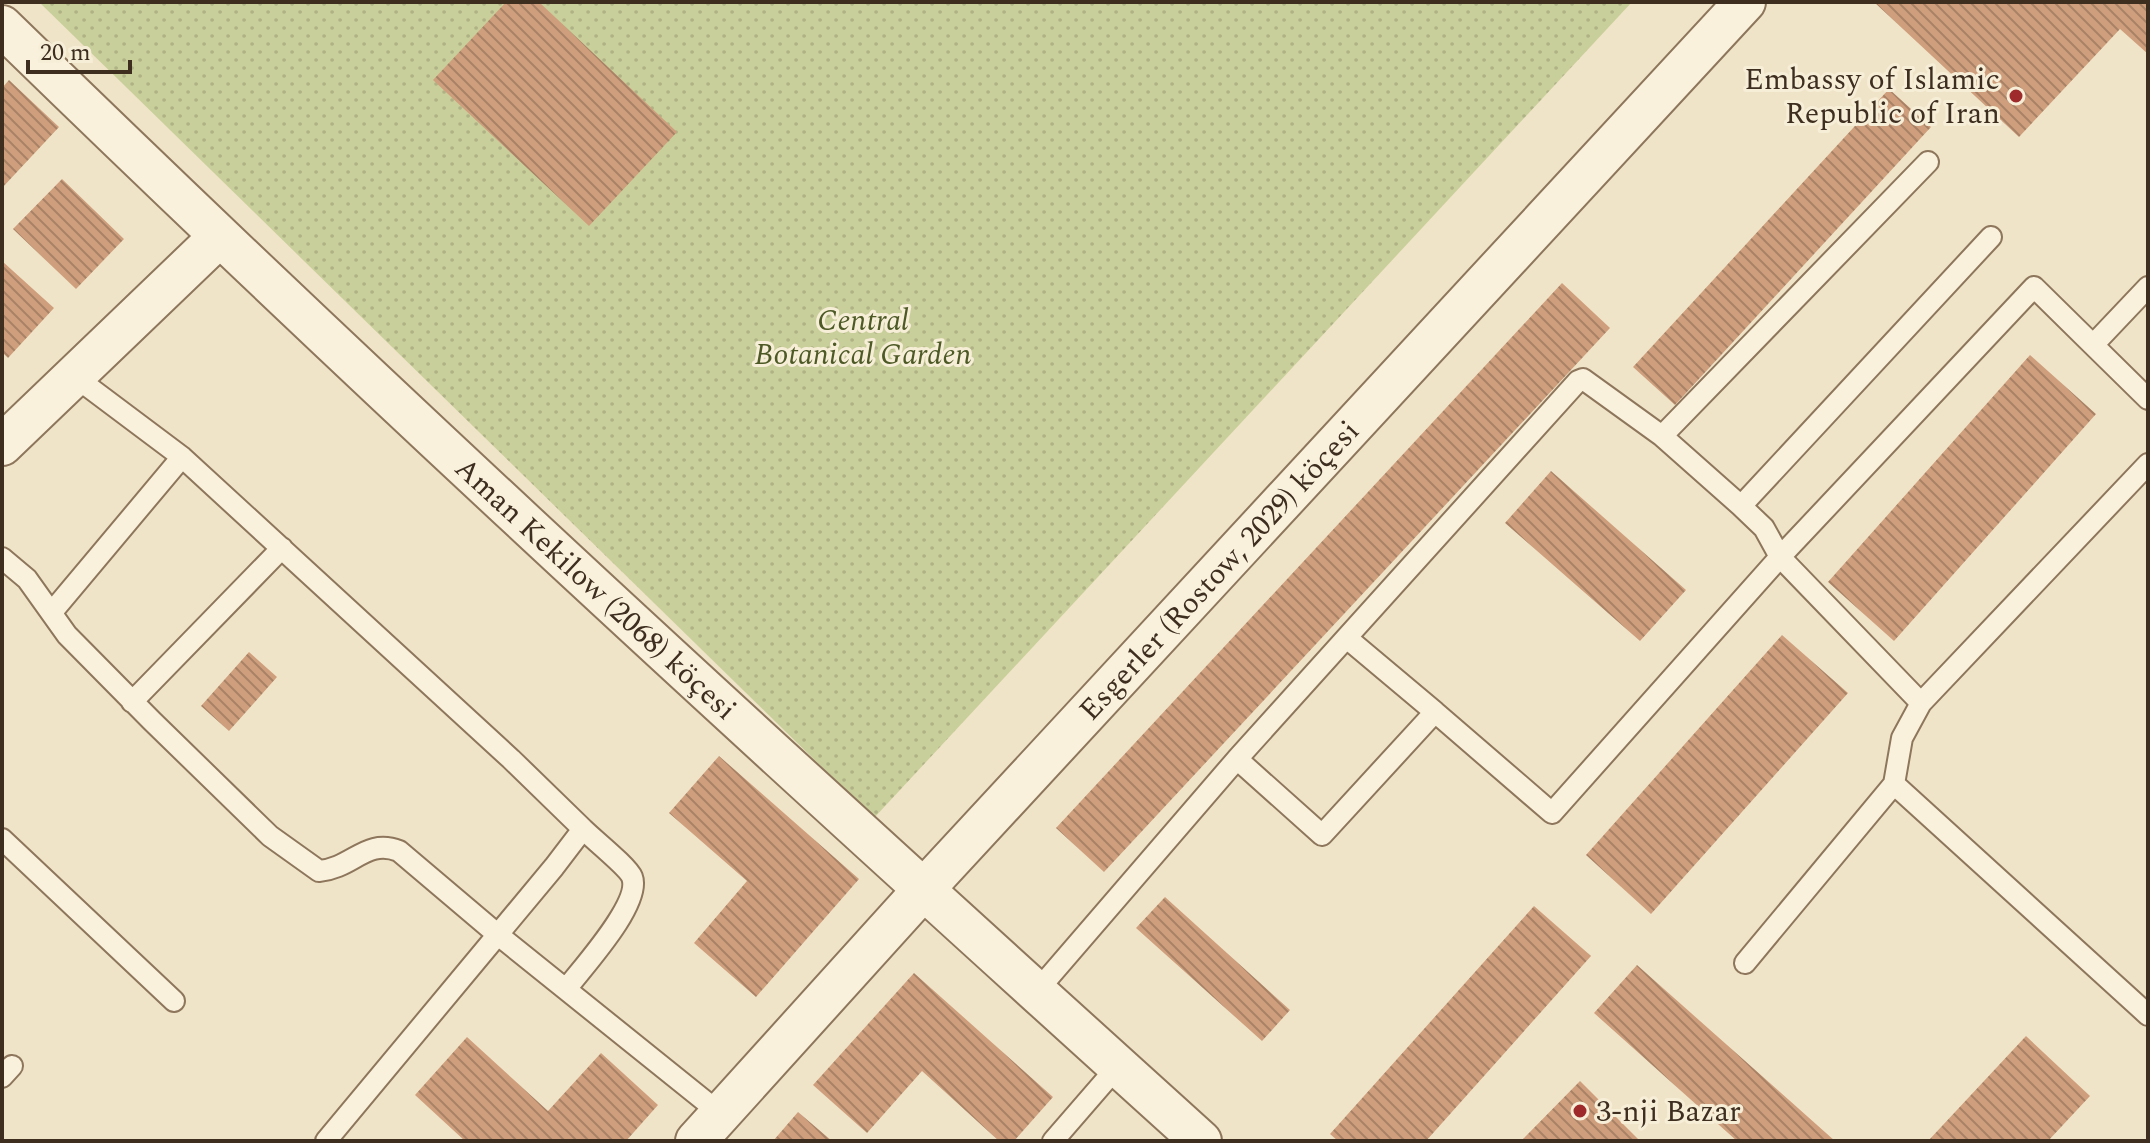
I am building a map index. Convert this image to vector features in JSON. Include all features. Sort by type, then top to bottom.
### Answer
[{"type":"street","name":"Esgerler (Rostow, 2029) köçesi","points":[[709,1128],[923,890],[1745,2]]},
{"type":"street","name":"Aman Kekilow (2068) köçesi","points":[[2,26],[219,237],[923,890],[1201,1141]]},
{"type":"street","points":[[2,445],[219,237]]},
{"type":"lane","points":[[1662,436],[1928,162]]},
{"type":"lane","points":[[1741,506],[1991,237]]},
{"type":"lane","points":[[1348,639],[1552,813],[1780,557],[2034,287],[2148,399]]},
{"type":"lane","points":[[2093,345],[2148,287]]},
{"type":"lane","points":[[74,376],[182,457],[511,759],[632,876],[634,893],[626,910],[567,988]]},
{"type":"lane","points":[[1037,991],[1237,759],[1583,379],[1590,381],[1662,436],[1764,528],[1780,557],[1921,703]]},
{"type":"lane","points":[[52,612],[182,457]]},
{"type":"lane","points":[[1745,963],[1894,784],[1902,738],[1921,703],[2148,464]]},
{"type":"lane","points":[[132,702],[282,548]]},
{"type":"lane","points":[[2,558],[27,579],[67,635],[270,836],[319,871],[333,870],[374,847],[384,845],[399,851],[567,988],[709,1128]]},
{"type":"lane","points":[[1237,759],[1322,835],[1435,712]]},
{"type":"lane","points":[[1894,784],[2148,1015]]},
{"type":"lane","points":[[338,1137],[583,829]]},
{"type":"lane","points":[[2,839],[174,1001]]},
{"type":"lane","points":[[1053,1141],[1118,1066]]},
{"type":"green space","name":"Central Botanical Garden","points":[[39,2],[1632,2],[874,818]]},
{"type":"building","points":[[506,2],[539,2],[677,132],[589,226],[433,80]]},
{"type":"building","name":"Embassy of Islamic Republic of Iran","points":[[1874,2],[2148,2],[2148,54],[2120,29],[2019,137]]},
{"type":"building","points":[[9,80],[59,127],[2,188],[2,88]]},
{"type":"building","points":[[1889,89],[1931,127],[1675,405],[1633,367]]},
{"type":"building","points":[[62,179],[124,239],[76,289],[13,229]]},
{"type":"building","points":[[2,261],[54,308],[8,358],[2,352]]},
{"type":"building","points":[[1562,283],[1610,328],[1104,872],[1056,828]]},
{"type":"building","points":[[2030,355],[2096,414],[1894,641],[1828,582]]},
{"type":"building","points":[[1551,471],[1686,590],[1640,641],[1505,523]]},
{"type":"building","points":[[1782,635],[1848,693],[1651,914],[1586,855]]},
{"type":"building","points":[[249,652],[277,677],[229,731],[201,706]]},
{"type":"building","points":[[719,756],[859,879],[756,997],[694,943],[747,881],[669,813]]},
{"type":"building","points":[[1165,897],[1290,1010],[1262,1041],[1136,928]]},
{"type":"building","points":[[1534,906],[1591,956],[1426,1141],[1338,1141],[1330,1134]]},
{"type":"building","points":[[1637,965],[1835,1141],[1737,1141],[1594,1013]]},
{"type":"building","points":[[914,973],[1053,1097],[1014,1141],[999,1141],[922,1071],[867,1133],[813,1085]]},
{"type":"building","points":[[2026,1036],[2090,1096],[2048,1141],[1928,1141]]},
{"type":"building","points":[[467,1037],[548,1111],[601,1053],[658,1105],[626,1141],[465,1141],[415,1095]]},
{"type":"building","name":"3-nji Bazar","points":[[1580,1081],[1640,1141],[1521,1141]]},
{"type":"building","points":[[798,1112],[832,1141],[773,1141]]},
{"type":"place","name":"Embassy of Islamic Republic of Iran","points":[[2016,96]]},
{"type":"place","name":"3-nji Bazar","points":[[1580,1111]]}]
